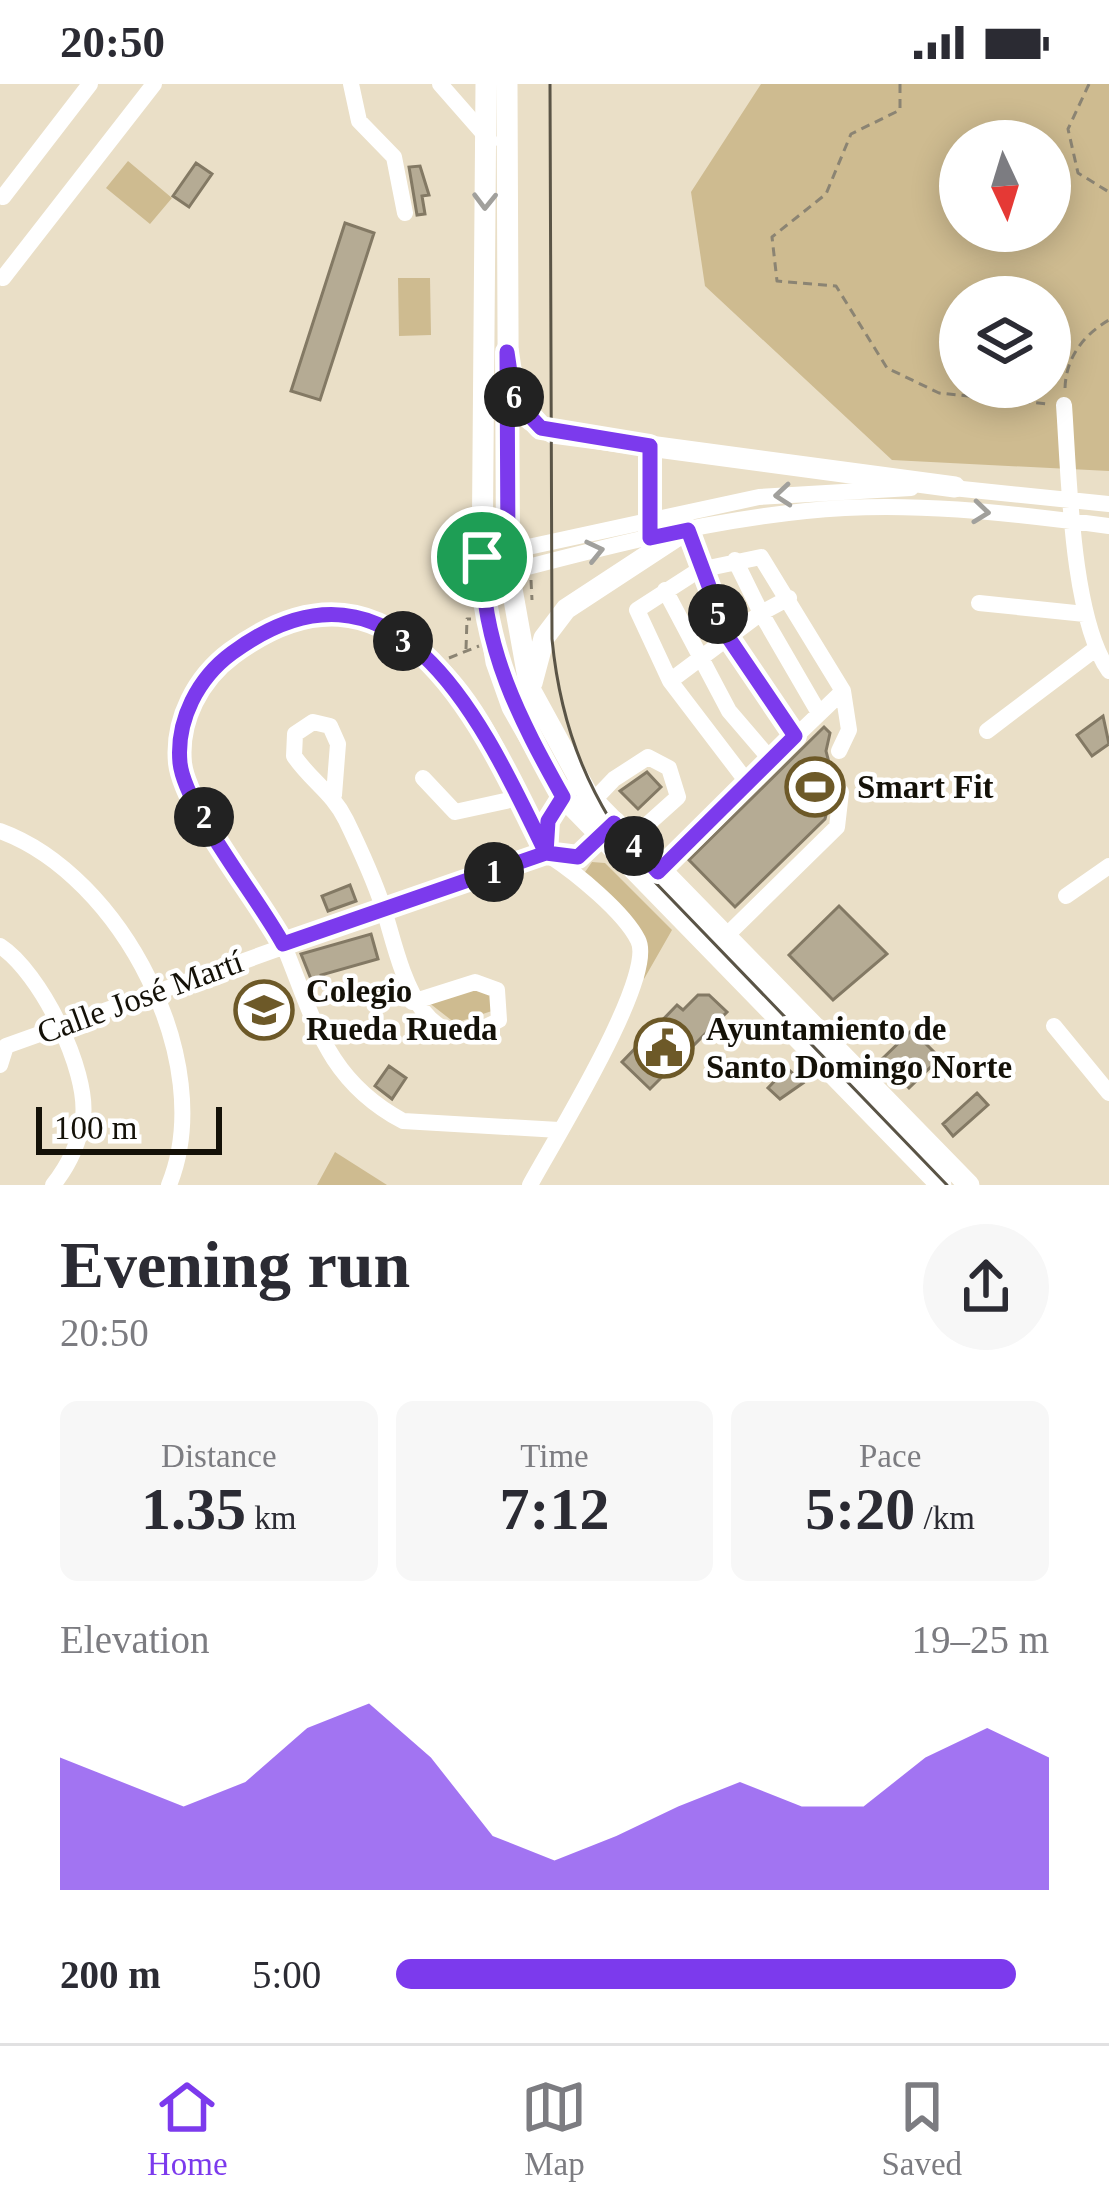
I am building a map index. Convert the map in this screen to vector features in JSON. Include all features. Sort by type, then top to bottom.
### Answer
[{"type":"main road","points":[[486,84],[496,142],[507,352],[509,561],[530,689],[609,830],[941,1185]]},
{"type":"main road","points":[[507,84],[496,142],[482,568],[496,662],[512,707],[563,797],[629,841],[969,1185]]},
{"type":"main road","points":[[507,352],[514,399],[541,428],[955,487]]},
{"type":"main road","points":[[530,689],[544,638],[566,609],[688,530]]},
{"type":"street","points":[[2,196],[90,84]]},
{"type":"street","points":[[3,278],[154,84]]},
{"type":"street","points":[[351,84],[359,121],[394,157],[405,213]]},
{"type":"street","points":[[440,84],[496,142]]},
{"type":"street","points":[[1064,408],[1085,614],[1094,650],[1109,671]]},
{"type":"street","points":[[650,446],[650,538]]},
{"type":"street","points":[[482,568],[652,518],[759,497],[955,487],[1109,504]]},
{"type":"street","points":[[509,561],[688,530],[856,508],[953,509],[1109,526]]},
{"type":"street","points":[[688,530],[699,570],[728,637],[795,736]]},
{"type":"street","points":[[747,782],[670,681],[638,616],[639,605],[699,570],[761,556],[843,692],[849,730],[839,752]]},
{"type":"street","points":[[735,560],[819,712]]},
{"type":"street","points":[[665,590],[729,711],[771,760]]},
{"type":"street","points":[[670,681],[761,613],[789,598]]},
{"type":"street","points":[[979,603],[1085,614]]},
{"type":"street","points":[[530,1185],[633,995],[641,958],[639,941],[577,874],[546,853],[473,712],[437,664],[412,645],[345,614],[302,617],[256,637],[214,667],[200,686],[181,735],[180,768],[201,812],[283,944],[318,1039],[382,1110],[426,1126],[559,1130]]},
{"type":"street","points":[[987,731],[1094,650]]},
{"type":"street","points":[[658,872],[843,692]]},
{"type":"street","points":[[593,801],[614,779],[648,757],[669,768],[678,797],[629,841]]},
{"type":"street","points":[[423,778],[455,812],[519,798]]},
{"type":"street","points":[[546,853],[548,821],[578,779]]},
{"type":"street","points":[[725,938],[837,827],[842,792]]},
{"type":"street","points":[[334,795],[384,911],[412,1002],[454,1030],[487,1027],[502,1010],[497,991],[476,982],[412,1002]]},
{"type":"street","points":[[1,829],[63,867],[106,908],[153,989],[184,1100],[178,1161],[169,1185]]},
{"type":"street","name":"Calle José Martí","points":[[3,1045],[546,853],[578,857],[609,830]]},
{"type":"street","points":[[1066,896],[1109,866]]},
{"type":"street","points":[[0,946],[33,977],[60,1025],[84,1114],[70,1163],[53,1185]]},
{"type":"street","points":[[1054,1026],[1109,1093]]},
{"type":"street","points":[[0,1065],[3,1045]]},
{"type":"path","points":[[899,84],[900,110],[851,134],[826,194],[772,237],[777,281],[836,286],[887,368],[939,394]]},
{"type":"path","points":[[1089,84],[1068,129],[1078,173],[1109,192]]},
{"type":"path","points":[[1071,360],[1088,332],[1109,320]]},
{"type":"path","points":[[532,586],[532,608]]},
{"type":"path","points":[[466,649],[467,620]]},
{"type":"shaded area","points":[[761,84],[1109,84],[1109,471],[892,460],[705,286],[691,192]]},
{"type":"shaded area","points":[[128,161],[172,198],[150,224],[106,188]]},
{"type":"shaded area","points":[[398,278],[430,278],[431,335],[399,336]]},
{"type":"shaded area","points":[[592,862],[605,863],[672,930],[644,979],[645,960],[583,875]]},
{"type":"shaded area","points":[[480,986],[493,996],[495,1010],[455,1023],[428,1002]]},
{"type":"shaded area","points":[[335,1152],[387,1185],[317,1185]]},
{"type":"building","points":[[196,163],[212,174],[189,207],[173,196]]},
{"type":"building","points":[[420,166],[429,195],[422,196],[425,214],[417,215],[409,167]]},
{"type":"building","points":[[345,223],[374,233],[320,400],[291,391]]},
{"type":"building","points":[[1103,716],[1109,744],[1092,756],[1077,735]]},
{"type":"building","points":[[824,727],[830,733],[826,751],[834,782],[825,819],[735,907],[689,860]]},
{"type":"building","points":[[647,772],[661,787],[638,809],[620,791]]},
{"type":"building","points":[[350,885],[356,901],[328,911],[322,896]]},
{"type":"building","points":[[839,906],[887,954],[833,1000],[789,955]]},
{"type":"building","points":[[371,934],[378,959],[321,975],[322,982],[313,984],[301,954]]},
{"type":"building","name":"Ayuntamiento de Santo Domingo Norte","points":[[698,995],[709,995],[727,1012],[650,1089],[622,1062],[677,1005],[683,1010]]},
{"type":"building","name":"Colegio Rueda Rueda","points":[[278,996],[284,1015],[250,1025],[244,1006]]},
{"type":"building","points":[[912,1030],[940,1058],[909,1088],[881,1060]]},
{"type":"building","points":[[389,1066],[406,1078],[392,1099],[375,1086]]},
{"type":"building","points":[[787,1068],[803,1083],[780,1099],[768,1088]]},
{"type":"building","points":[[977,1093],[988,1105],[953,1136],[943,1124]]},
{"type":"railway","points":[[550,84],[552,639],[571,735],[595,793],[649,876],[947,1185]]},
{"type":"place","name":"Smart Fit","points":[[815,787]]},
{"type":"place","name":"Colegio Rueda Rueda","points":[[264,1010]]},
{"type":"place","name":"Ayuntamiento de Santo Domingo Norte","points":[[664,1048]]},
{"type":"route","points":[[482,557],[496,662],[512,707],[563,797],[548,821],[546,853],[283,944],[201,812],[180,768],[181,735],[200,686],[214,667],[274,627],[302,617],[345,614],[379,627],[437,664],[494,746],[546,853],[578,857],[614,823],[658,872],[795,736],[728,637],[699,570],[688,530],[650,538],[650,446],[541,428],[514,399],[507,352],[508,551],[482,557]]}]
